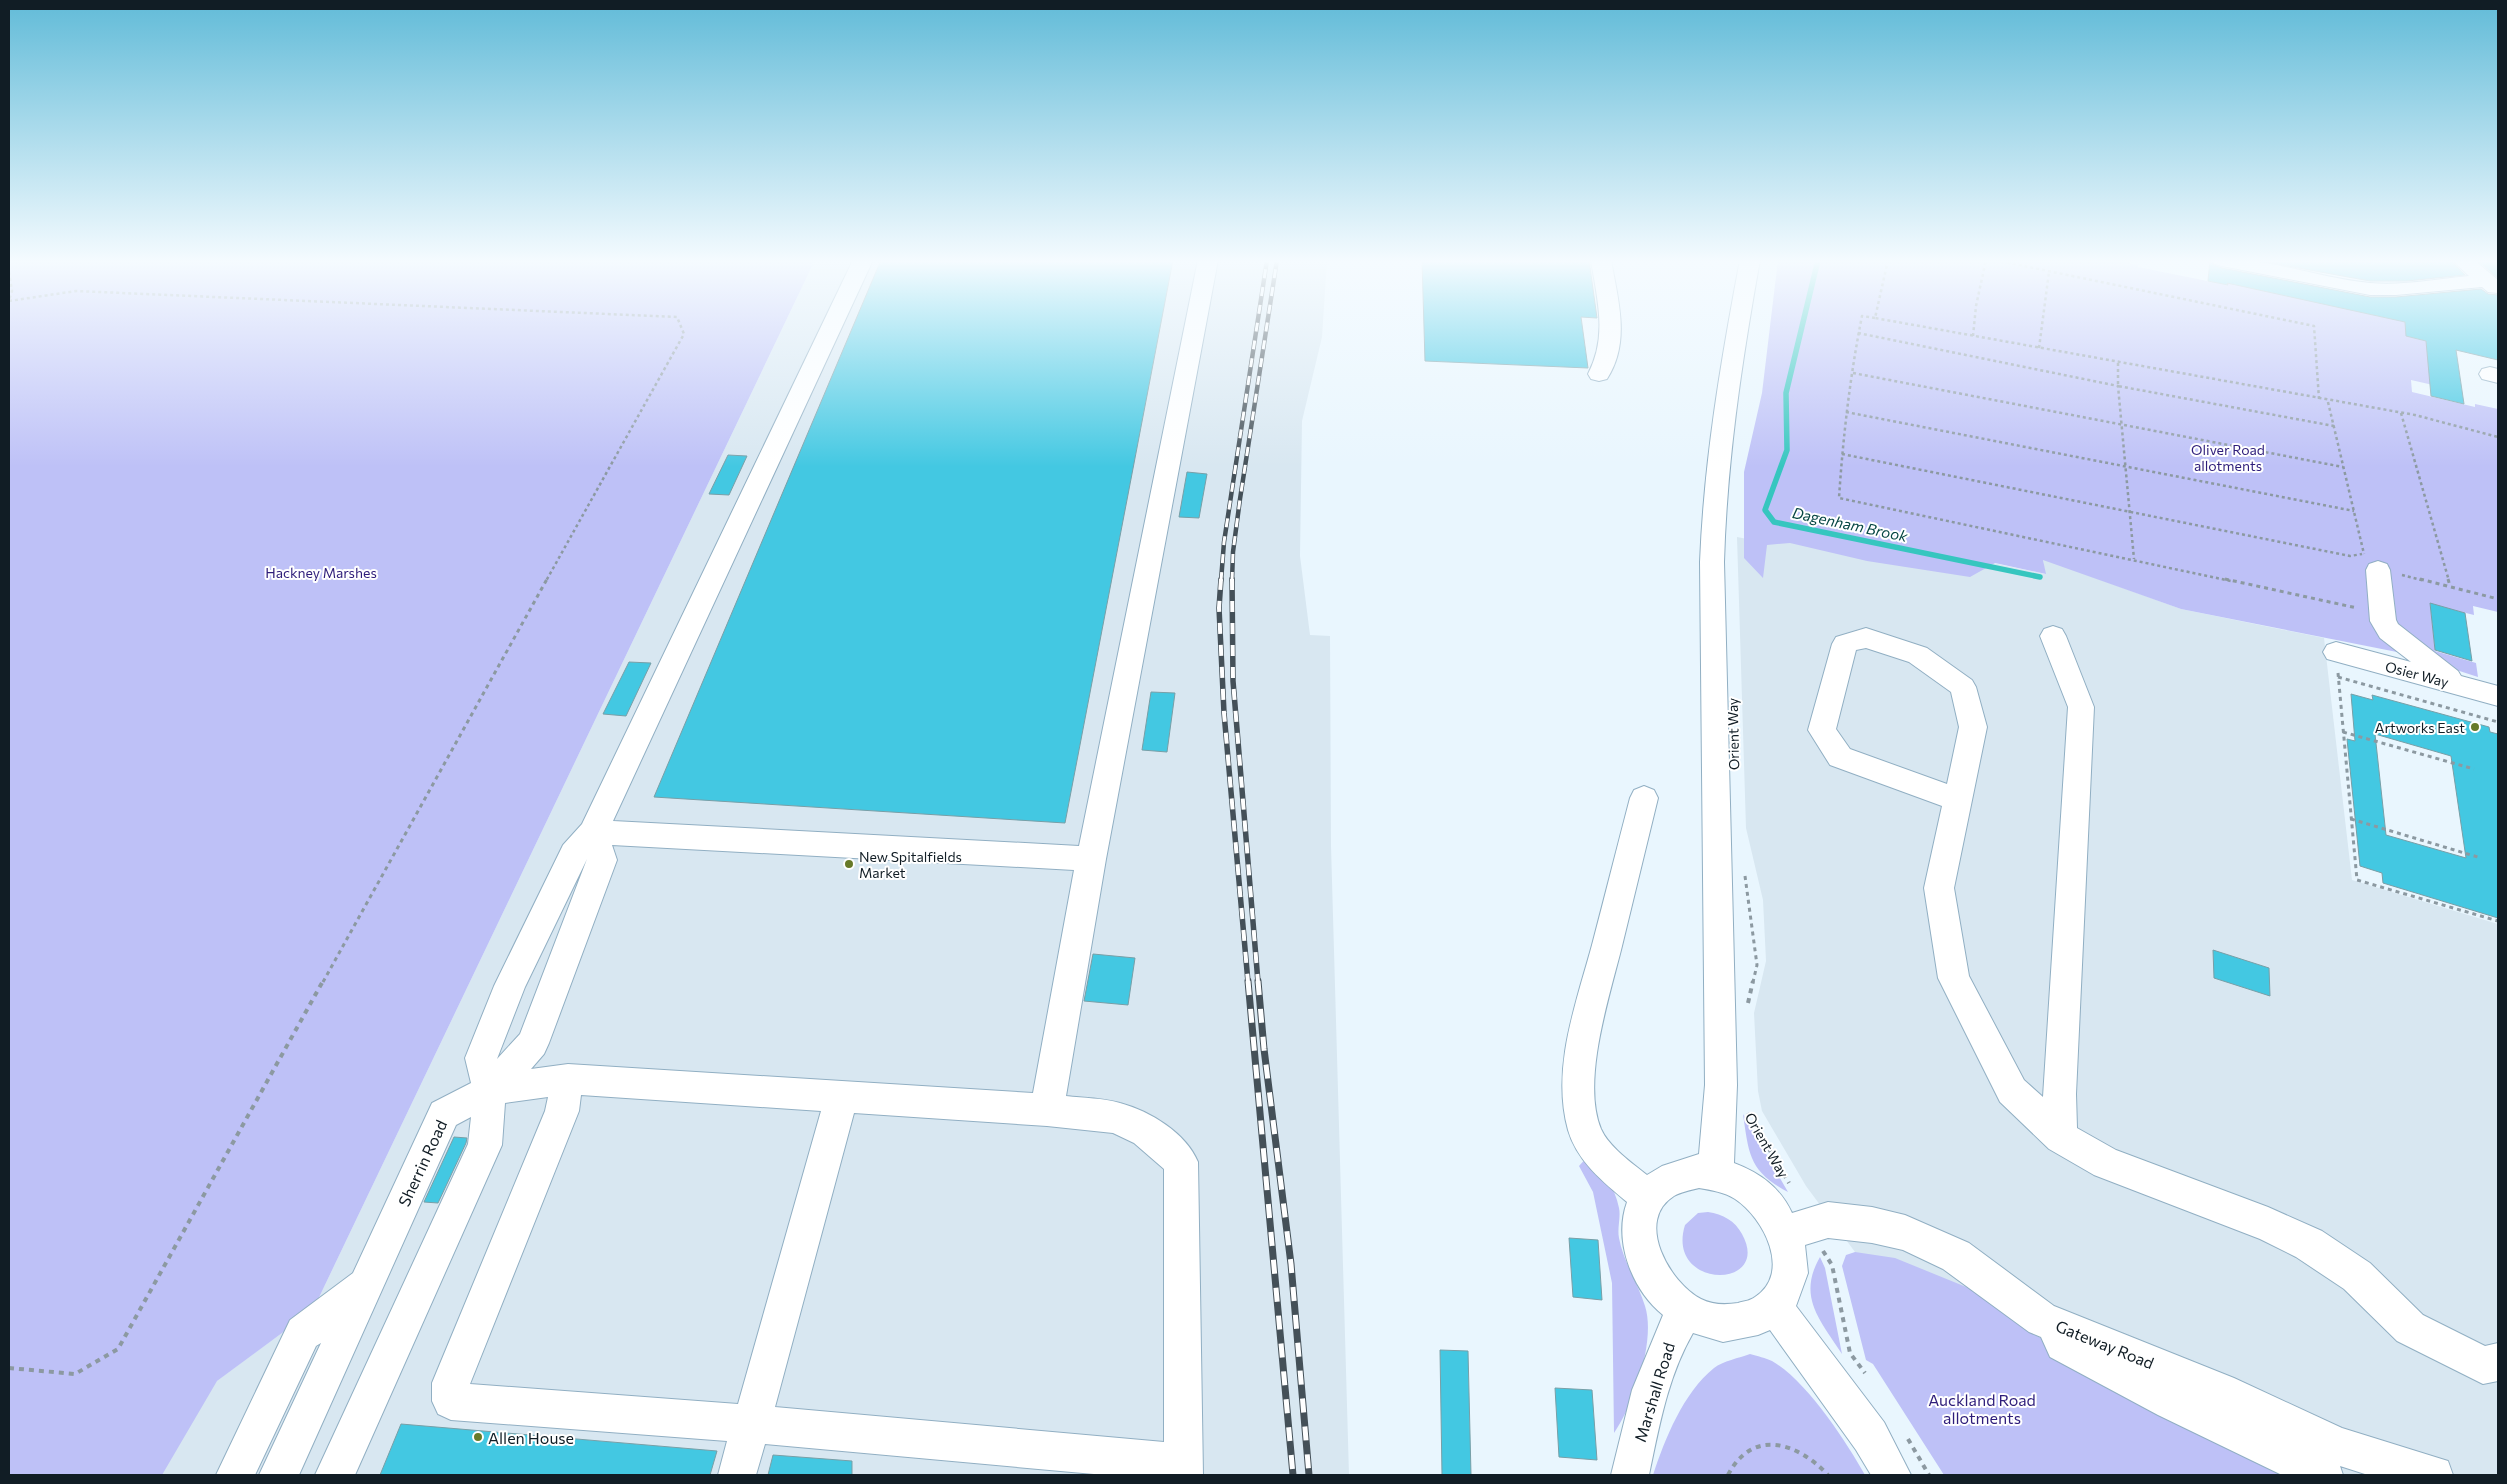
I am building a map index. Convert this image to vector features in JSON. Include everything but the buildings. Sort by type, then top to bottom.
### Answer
[{"type":"street","points":[[335,1475],[485,1145],[490,1090],[481,1058],[510,986],[573,854],[593,832],[830,329]]},
{"type":"street","points":[[1047,1110],[1091,859],[1194,329]]},
{"type":"street","points":[[1599,374],[1611,349],[1612,329]]},
{"type":"street","name":"Orient Way","points":[[1718,1174],[1716,1143],[1722,1085],[1712,562],[1714,508],[1729,374],[1737,329]]},
{"type":"street","points":[[2368,562],[2383,621],[2389,631],[2457,685]]},
{"type":"street","points":[[2053,636],[2081,706],[2059,1094],[2061,1137]]},
{"type":"street","points":[[1958,800],[1840,756],[1822,730],[1845,644],[1866,638],[1918,655],[1963,688],[1973,727],[1958,800],[1939,888],[1954,978],[2012,1091],[2061,1137],[2106,1163],[2268,1225],[2309,1244],[2356,1276],[2410,1328],[2483,1365],[2498,1362]]},
{"type":"street","name":"Osier Way","points":[[2337,664],[2457,685],[2498,696]]},
{"type":"street","points":[[1644,798],[1583,1038],[1578,1089],[1586,1132],[1596,1148],[1627,1180],[1647,1197]]},
{"type":"street","points":[[593,832],[1091,859]]},
{"type":"street","points":[[490,1090],[533,1042],[602,860],[593,832]]},
{"type":"street","points":[[490,1090],[568,1079],[1047,1110],[1122,1120],[1165,1145],[1181,1162],[1184,1469],[752,1424],[451,1401],[451,1383],[562,1111],[568,1079]]},
{"type":"street","name":"Sherrin Road","points":[[278,1475],[444,1114],[490,1090]]},
{"type":"street","points":[[737,1475],[842,1096]]},
{"type":"street","points":[[1699,1171],[1718,1174],[1752,1190],[1769,1206],[1785,1233],[1791,1270],[1782,1295],[1775,1305],[1764,1315],[1750,1321],[1727,1324],[1702,1319],[1686,1311],[1657,1286],[1640,1253],[1638,1240],[1639,1219],[1647,1197],[1662,1182],[1682,1173],[1699,1171]]},
{"type":"street","name":"Gateway Road","points":[[1785,1233],[1828,1220],[1872,1225],[1905,1233],[1956,1256],[2006,1295],[2042,1319],[2221,1391],[2336,1445],[2397,1466],[2434,1475]]},
{"type":"street","points":[[235,1475],[303,1333],[366,1285]]},
{"type":"street","points":[[1775,1305],[1791,1331],[1870,1436],[1892,1475]]},
{"type":"street","name":"Marshall Road","points":[[1630,1475],[1652,1390],[1674,1328],[1686,1311]]},
{"type":"street","points":[[2042,1319],[2063,1344],[2170,1402],[2324,1475]]},
{"type":"path","points":[[9,1368],[75,1374],[118,1349],[684,334],[682,329]]},
{"type":"path","points":[[1859,329],[1846,412],[1839,498],[2134,559],[2361,609]]},
{"type":"path","points":[[1936,329],[2319,400],[2401,413],[2498,437]]},
{"type":"path","points":[[1973,336],[1974,329]]},
{"type":"path","points":[[2039,348],[2041,329]]},
{"type":"path","points":[[2314,329],[2319,400]]},
{"type":"path","points":[[1858,333],[2118,386],[2334,426]]},
{"type":"path","points":[[2118,362],[2118,386],[2126,466],[2128,511],[2134,559]]},
{"type":"path","points":[[1853,373],[2343,467]]},
{"type":"path","points":[[2328,401],[2354,512],[2368,562]]},
{"type":"path","points":[[1846,412],[2354,512]]},
{"type":"path","points":[[2401,413],[2450,586]]},
{"type":"path","points":[[1842,454],[2350,556],[2498,599]]},
{"type":"path","points":[[2337,664],[2498,722]]},
{"type":"path","points":[[2339,691],[2357,880],[2498,921]]},
{"type":"path","points":[[2343,732],[2474,769]]},
{"type":"path","points":[[2351,819],[2481,858]]},
{"type":"path","points":[[1744,872],[1757,964],[1746,1011]]},
{"type":"path","name":"Orient Way","points":[[1746,1108],[1791,1187]]},
{"type":"path","points":[[1824,1252],[1832,1265],[1846,1341],[1850,1353],[1866,1375]]},
{"type":"path","points":[[1903,1431],[1929,1475]]},
{"type":"path","points":[[1728,1475],[1731,1466],[1749,1450],[1772,1444],[1794,1448],[1817,1463],[1828,1475]]},
{"type":"shaded area","name":"New Spitalfields Market","points":[[782,329],[1323,329],[1302,421],[1300,556],[1310,635],[1330,636],[1331,846],[1349,1475],[89,1475],[313,1310]]},
{"type":"shaded area","points":[[1786,520],[2045,574],[2043,559],[2181,609],[2324,638],[2352,880],[2498,924],[2498,1475],[2253,1475],[1857,1274],[1855,1252],[1806,1186],[1762,1111],[1758,1091],[1754,1013],[1766,961],[1763,900],[1746,828],[1737,537],[1767,543]]},
{"type":"green space","name":"Hackney Marshes","points":[[9,329],[782,329],[313,1310],[217,1381],[162,1475],[9,1475]]},
{"type":"green space","name":"Oliver Road allotments","points":[[1770,329],[2406,329],[2406,336],[2429,342],[2433,385],[2411,380],[2412,392],[2475,407],[2475,404],[2498,409],[2498,612],[2473,606],[2474,615],[2430,604],[2435,651],[2476,663],[2478,677],[2407,654],[2181,609],[2043,560],[2046,574],[1995,563],[1970,577],[1867,561],[1790,543],[1767,545],[1763,578],[1744,558],[1744,472],[1762,393]]},
{"type":"green space","name":"Oliver Road allotments","points":[[2419,329],[2498,329],[2498,349]]},
{"type":"green space","points":[[1743,1114],[1788,1192],[1765,1177],[1758,1169],[1747,1141]]},
{"type":"green space","points":[[1590,1154],[1608,1179],[1617,1200],[1621,1247],[1642,1297],[1648,1320],[1648,1336],[1641,1371],[1629,1406],[1614,1433],[1612,1283],[1593,1192],[1579,1166]]},
{"type":"green space","points":[[1698,1213],[1719,1214],[1728,1219],[1736,1225],[1742,1234],[1748,1252],[1743,1265],[1732,1273],[1718,1275],[1702,1271],[1690,1262],[1683,1246],[1685,1225]]},
{"type":"green space","name":"Auckland Road allotments","points":[[1855,1252],[1895,1258],[1976,1291],[2028,1331],[2131,1388],[2302,1475],[1944,1475],[1873,1364],[1866,1360],[1842,1266],[1846,1255]]},
{"type":"green space","points":[[1820,1257],[1825,1268],[1842,1354],[1819,1319],[1811,1296],[1813,1271]]},
{"type":"green space","points":[[1750,1354],[1772,1361],[1798,1382],[1824,1412],[1865,1475],[1653,1475],[1676,1417],[1693,1390],[1714,1368]]},
{"type":"waterway","name":"Dagenham Brook","points":[[1801,329],[1786,393],[1787,450],[1765,510],[1774,522],[2040,577]]},
{"type":"railway","points":[[1221,581],[1224,542],[1256,329]]},
{"type":"railway","points":[[1232,581],[1233,552],[1240,499],[1266,329]]},
{"type":"railway","points":[[1221,579],[1219,608],[1224,713],[1248,982]]},
{"type":"railway","points":[[1232,581],[1233,681],[1258,982]]},
{"type":"railway","points":[[1248,981],[1293,1475]]},
{"type":"railway","points":[[1258,981],[1264,1049],[1291,1264],[1309,1475]]},
{"type":"place","name":"Artworks East","points":[[2475,727]]},
{"type":"place","name":"New Spitalfields Market","points":[[849,864]]},
{"type":"place","name":"Allen House","points":[[478,1437]]}]
